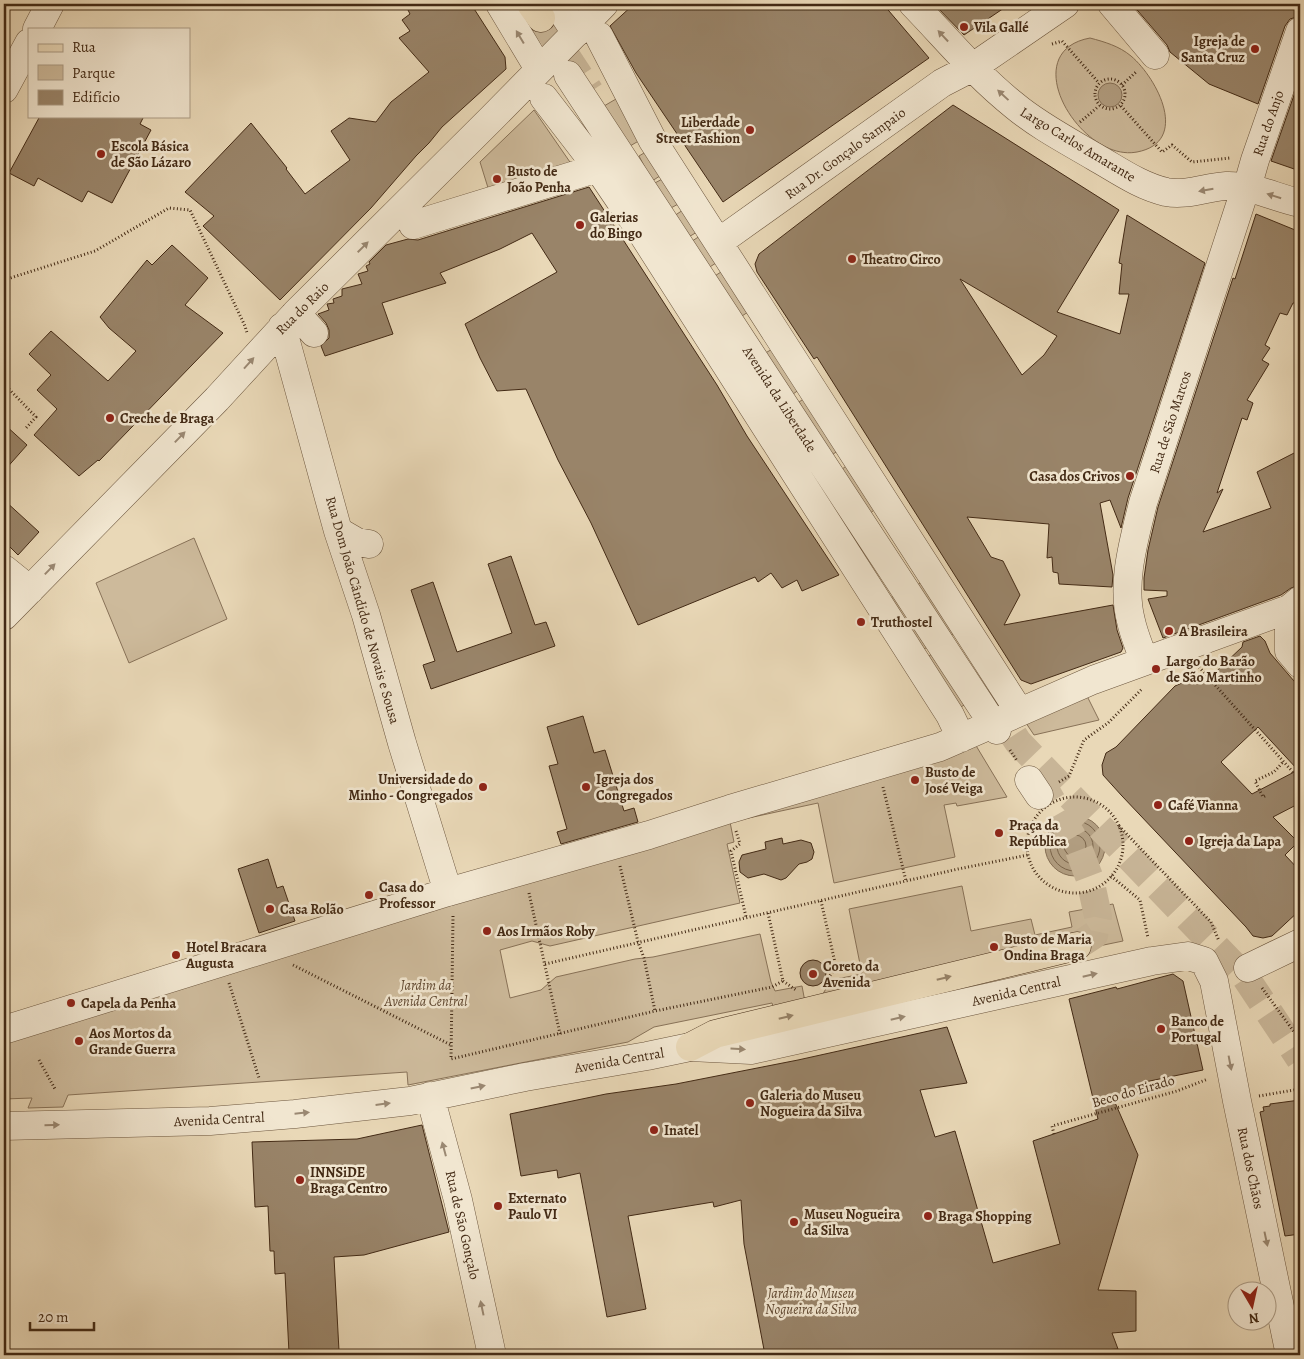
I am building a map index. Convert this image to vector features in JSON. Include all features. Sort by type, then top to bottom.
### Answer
[{"type":"main road","points":[[690,1047],[715,1034],[1077,946]]},
{"type":"street","points":[[38,28],[50,4]]},
{"type":"street","points":[[500,4],[539,69]]},
{"type":"street","name":"Rua do Raio","points":[[4,616],[216,399],[289,320],[539,69],[588,34],[604,4]]},
{"type":"street","name":"Largo Carlos Amarante","points":[[913,4],[973,67],[1015,106],[1055,134],[1133,179],[1151,188],[1175,194],[1226,186],[1247,188],[1300,203]]},
{"type":"street","points":[[973,67],[1065,4]]},
{"type":"street","points":[[1112,4],[1148,61]]},
{"type":"street","points":[[543,8],[588,34],[691,200],[1019,711]]},
{"type":"street","name":"Rua do Anjo","points":[[1247,188],[1300,31]]},
{"type":"street","points":[[4,89],[28,45]]},
{"type":"street","name":"Rua Dr. Gonçalo Sampaio","points":[[690,284],[724,250],[942,83],[973,67]]},
{"type":"street","name":"Avenida da Liberdade","points":[[568,75],[623,158],[651,224],[733,350],[783,404],[995,727]]},
{"type":"street","points":[[544,98],[598,168],[651,224],[691,200]]},
{"type":"street","points":[[412,225],[598,168],[623,158],[653,140]]},
{"type":"street","name":"Rua de São Marcos","points":[[1144,661],[1130,620],[1128,584],[1132,547],[1143,503],[1247,188]]},
{"type":"street","points":[[289,320],[314,333]]},
{"type":"street","name":"Rua Dom João Cândido de Novais e Sousa","points":[[289,320],[338,531],[366,615],[402,743],[448,892]]},
{"type":"street","points":[[772,326],[733,350],[761,419],[950,715],[961,738]]},
{"type":"street","points":[[761,419],[812,387]]},
{"type":"street","points":[[801,481],[850,448]]},
{"type":"street","points":[[840,542],[889,508]]},
{"type":"street","points":[[338,531],[357,542],[369,544]]},
{"type":"street","points":[[4,569],[30,590]]},
{"type":"street","points":[[877,601],[930,571]]},
{"type":"street","points":[[4,1030],[448,892],[614,845],[878,764],[940,747],[995,727],[1019,711],[1093,680],[1294,604],[1289,651],[1300,664]]},
{"type":"street","points":[[914,660],[968,629]]},
{"type":"street","points":[[1248,968],[1300,943]]},
{"type":"street","name":"Avenida Central","points":[[4,1126],[210,1121],[410,1101],[525,1077],[690,1047],[751,1050],[1152,961],[1188,956],[1204,961],[1214,981]]},
{"type":"street","name":"Rua dos Chãos","points":[[1214,981],[1290,1355]]},
{"type":"street","name":"Rua de São Gonçalo","points":[[430,1096],[458,1200],[492,1355]]},
{"type":"path","points":[[1044,46],[1062,41],[1099,83]]},
{"type":"path","points":[[1122,84],[1148,61]]},
{"type":"path","points":[[1111,79],[1122,84],[1126,96],[1120,106],[1114,110],[1106,110],[1099,106],[1094,95],[1099,83],[1111,79]]},
{"type":"path","points":[[1120,106],[1162,152],[1172,145],[1192,162],[1237,158]]},
{"type":"path","points":[[4,280],[95,251],[169,208],[190,210],[245,326],[249,342]]},
{"type":"path","points":[[4,384],[36,417],[26,428]]},
{"type":"path","points":[[1203,673],[1300,780]]},
{"type":"path","points":[[995,727],[1034,787],[1069,776],[1084,740],[1108,723],[1142,688]]},
{"type":"path","points":[[1264,796],[1255,782],[1274,772],[1283,762]]},
{"type":"path","points":[[878,764],[906,881]]},
{"type":"path","points":[[1119,826],[1123,838],[1122,853],[1117,868],[1107,881],[1094,890],[1078,893],[1062,892],[1048,885],[1037,874],[1029,861],[1027,845],[1029,829],[1037,815],[1049,805],[1063,798],[1079,797],[1095,801],[1108,810],[1119,826],[1211,922],[1222,947],[1248,968],[1300,1040]]},
{"type":"path","points":[[730,809],[740,844],[731,850],[746,917]]},
{"type":"path","points":[[614,845],[638,942],[644,958],[654,1011]]},
{"type":"path","points":[[546,964],[746,917],[1028,855]]},
{"type":"path","points":[[523,870],[546,964],[560,1034]]},
{"type":"path","points":[[1111,876],[1140,900],[1149,944]]},
{"type":"path","points":[[448,892],[453,904],[451,1059],[654,1011],[772,987],[783,981],[768,913]]},
{"type":"path","points":[[820,901],[836,967]]},
{"type":"path","points":[[262,949],[451,1045]]},
{"type":"path","points":[[222,961],[259,1078]]},
{"type":"path","points":[[39,1060],[55,1089]]},
{"type":"path","name":"Beco do Eirado","points":[[1054,1134],[1052,1126],[1176,1091],[1211,1078]]},
{"type":"path","points":[[1258,1096],[1300,1089]]},
{"type":"green space","points":[[1090,38],[1112,45],[1131,56],[1151,79],[1159,94],[1166,123],[1162,136],[1153,146],[1137,152],[1116,151],[1095,141],[1077,124],[1064,104],[1057,83],[1057,63],[1068,47]]},
{"type":"green space","points":[[616,99],[642,139],[630,146],[604,106]]},
{"type":"green space","points":[[534,110],[572,165],[489,191],[480,162]]},
{"type":"green space","points":[[649,150],[663,174],[652,181],[639,156]]},
{"type":"green space","points":[[666,177],[682,202],[669,209],[653,184]]},
{"type":"green space","points":[[683,210],[697,232],[687,238],[671,218]]},
{"type":"green space","points":[[700,236],[716,263],[705,270],[689,243]]},
{"type":"green space","points":[[721,272],[748,312],[736,320],[710,279]]},
{"type":"green space","points":[[774,348],[800,389],[789,397],[762,355]]},
{"type":"green space","points":[[808,396],[841,449],[830,456],[820,443],[799,402]]},
{"type":"green space","points":[[850,463],[879,506],[868,515],[841,470]]},
{"type":"green space","points":[[194,538],[227,619],[129,663],[96,583]]},
{"type":"green space","points":[[926,580],[959,630],[947,638],[915,586]]},
{"type":"green space","points":[[901,593],[933,644],[924,649],[890,598]]},
{"type":"green space","points":[[935,652],[968,703],[957,709],[923,660]]},
{"type":"green space","points":[[1086,694],[1099,720],[1034,735],[1022,717]]},
{"type":"green space","name":"Jardim da Avenida Central","points":[[975,744],[1007,797],[957,806],[956,803],[944,805],[955,857],[834,883],[818,803],[730,822],[734,842],[727,844],[740,903],[550,946],[532,941],[500,950],[510,998],[541,990],[556,977],[760,934],[771,982],[775,991],[802,986],[805,1002],[820,999],[831,980],[862,974],[849,909],[962,886],[971,931],[1031,919],[1035,935],[1072,927],[1069,912],[1113,904],[1123,941],[775,1013],[772,1003],[654,1027],[628,1042],[408,1085],[407,1072],[68,1095],[63,1107],[28,1108],[32,1098],[4,1099],[4,1041]]},
{"type":"water","points":[[1110,83],[1115,84],[1121,90],[1121,100],[1115,106],[1110,107],[1105,106],[1099,100],[1098,95],[1099,90],[1105,84]]},
{"type":"water","points":[[1075,816],[1092,821],[1100,829],[1105,846],[1100,863],[1092,871],[1075,876],[1058,871],[1050,863],[1045,846],[1050,829],[1058,821]]},
{"type":"building","points":[[405,4],[471,4],[505,57],[506,69],[442,127],[371,208],[280,300],[203,226],[214,216],[185,192],[251,123],[305,194],[350,160],[331,131],[349,118],[376,122],[391,102],[429,72],[399,38],[410,31],[402,20],[410,14]]},
{"type":"building","name":"Liberdade Street Fashion","points":[[634,4],[883,4],[929,58],[723,202],[636,73],[610,26]]},
{"type":"building","name":"Vila Gallé","points":[[934,4],[1010,4],[964,35]]},
{"type":"building","points":[[1132,4],[1300,4],[1300,16],[1290,19],[1285,26],[1258,104],[1209,84],[1170,52],[1167,45]]},
{"type":"building","points":[[1300,78],[1300,171],[1271,161]]},
{"type":"building","points":[[953,105],[1119,210],[1057,312],[1120,334],[1129,294],[1119,294],[1122,264],[1119,263],[1127,215],[1205,263],[1128,498],[1121,528],[1110,500],[1100,503],[1113,575],[1112,587],[1059,584],[1058,573],[1053,572],[1052,557],[1047,558],[1049,524],[967,517],[991,557],[1003,561],[1020,595],[1004,625],[1113,605],[1117,630],[1123,648],[1121,652],[1031,684],[1021,680],[817,357],[814,359],[757,272],[755,264],[759,254]],"holes":[[[960,279],[1057,336],[1044,355],[1022,375]]]},
{"type":"building","points":[[39,118],[143,118],[140,124],[151,130],[112,203],[88,191],[82,202],[38,178],[34,186],[9,173]]},
{"type":"building","points":[[589,187],[717,385],[747,436],[839,575],[802,591],[797,580],[782,588],[771,573],[758,582],[755,577],[638,625],[591,523],[558,460],[526,389],[497,391],[465,324],[557,272],[532,233],[500,249],[440,273],[446,283],[382,303],[393,334],[325,356],[321,346],[329,338],[329,330],[318,314],[329,310],[327,304],[334,303],[333,299],[342,296],[342,289],[362,284],[358,274],[368,271],[366,266],[370,264],[369,262],[386,245],[408,239],[418,240]]},
{"type":"building","points":[[1256,214],[1300,232],[1300,303],[1293,303],[1287,315],[1280,313],[1265,345],[1270,348],[1262,360],[1269,364],[1247,400],[1253,403],[1247,420],[1242,418],[1217,493],[1223,489],[1203,532],[1271,508],[1257,472],[1300,450],[1300,585],[1291,588],[1281,595],[1163,638],[1148,599],[1167,596],[1167,591],[1144,590],[1148,550],[1158,507],[1233,278],[1235,279]]},
{"type":"building","points":[[172,245],[208,278],[185,305],[223,333],[99,461],[79,476],[34,435],[57,409],[37,390],[51,375],[29,354],[51,331],[108,381],[136,351],[109,328],[100,317],[147,260],[152,265]]},
{"type":"building","points":[[4,424],[27,445],[4,471]]},
{"type":"building","points":[[4,500],[39,532],[18,555],[4,541]]},
{"type":"building","points":[[511,556],[535,625],[546,622],[555,646],[431,689],[423,665],[435,661],[411,590],[433,582],[457,652],[512,633],[488,564]]},
{"type":"building","points":[[1260,636],[1265,641],[1270,653],[1300,688],[1300,803],[1273,817],[1298,842],[1285,855],[1300,871],[1300,910],[1272,936],[1263,938],[1253,936],[1122,796],[1103,775],[1102,765],[1106,753],[1116,747],[1175,686],[1198,676],[1204,683],[1242,647],[1243,642]],"holes":[[[1258,727],[1298,770],[1252,794],[1221,762]]]},
{"type":"building","name":"Igreja dos Congregados","points":[[583,716],[594,753],[605,750],[624,811],[634,808],[638,822],[561,844],[557,832],[567,829],[549,766],[558,764],[547,727]]},
{"type":"building","points":[[782,838],[783,844],[801,840],[811,843],[814,852],[812,859],[799,864],[786,878],[781,880],[764,874],[748,878],[740,872],[739,862],[742,855],[766,849],[765,842]]},
{"type":"building","name":"Casa Rolão","points":[[268,859],[277,888],[283,886],[295,921],[259,933],[238,869]]},
{"type":"building","name":"Coreto da Avenida","points":[[813,960],[822,964],[826,973],[822,982],[813,986],[804,982],[800,973],[804,964]]},
{"type":"building","points":[[1173,974],[1183,981],[1203,1070],[1140,1083],[1142,1091],[1113,1098],[1138,1155],[1098,1290],[1136,1291],[1136,1331],[1112,1333],[1118,1349],[1090,1351],[1089,1355],[765,1355],[744,1244],[741,1200],[714,1207],[713,1202],[628,1216],[646,1309],[607,1317],[580,1173],[558,1178],[557,1170],[521,1176],[510,1114],[606,1094],[676,1084],[798,1060],[947,1027],[967,1083],[920,1090],[935,1137],[955,1131],[993,1263],[1060,1244],[1033,1141],[1098,1119],[1069,999]]},
{"type":"building","points":[[1300,1100],[1300,1234],[1285,1236],[1260,1112],[1264,1111],[1263,1107],[1270,1106],[1270,1104]]},
{"type":"building","points":[[422,1125],[449,1232],[364,1255],[334,1257],[339,1351],[289,1353],[285,1273],[275,1274],[274,1251],[270,1251],[268,1206],[255,1207],[252,1142],[357,1139]]},
{"type":"tunnel","points":[[541,18],[590,92]]},
{"type":"tunnel","points":[[991,700],[1018,742],[1246,978],[1300,1059]]},
{"type":"tunnel","points":[[1038,777],[1077,845],[1090,879],[1098,916],[1094,935],[1077,946]]},
{"type":"place","name":"Vila Gallé","points":[[964,27]]},
{"type":"place","name":"Igreja de Santa Cruz","points":[[1255,49]]},
{"type":"place","name":"Liberdade Street Fashion","points":[[750,130]]},
{"type":"place","name":"Escola Básica de São Lázaro","points":[[101,154]]},
{"type":"place","name":"Busto de João Penha","points":[[497,179]]},
{"type":"place","name":"Galerias do Bingo","points":[[580,225]]},
{"type":"place","name":"Theatro Circo","points":[[852,259]]},
{"type":"place","name":"Creche de Braga","points":[[110,418]]},
{"type":"place","name":"Casa dos Crivos","points":[[1130,476]]},
{"type":"place","name":"Truthostel","points":[[861,622]]},
{"type":"place","name":"A Brasileira","points":[[1169,631]]},
{"type":"place","name":"Largo do Barão de São Martinho","points":[[1156,669]]},
{"type":"place","name":"Busto de José Veiga","points":[[915,780]]},
{"type":"place","name":"Universidade do Minho - Congregados","points":[[483,787]]},
{"type":"place","name":"Igreja dos Congregados","points":[[586,787]]},
{"type":"place","name":"Café Vianna","points":[[1158,805]]},
{"type":"place","name":"Praça da República","points":[[999,833]]},
{"type":"place","name":"Igreja da Lapa","points":[[1189,841]]},
{"type":"place","name":"Casa do Professor","points":[[369,895]]},
{"type":"place","name":"Casa Rolão","points":[[270,909]]},
{"type":"place","name":"Aos Irmãos Roby","points":[[487,931]]},
{"type":"place","name":"Busto de Maria Ondina Braga","points":[[994,947]]},
{"type":"place","name":"Hotel Bracara Augusta","points":[[176,955]]},
{"type":"place","name":"Coreto da Avenida","points":[[813,974]]},
{"type":"place","name":"Capela da Penha","points":[[71,1003]]},
{"type":"place","name":"Banco de Portugal","points":[[1161,1029]]},
{"type":"place","name":"Aos Mortos da Grande Guerra","points":[[79,1041]]},
{"type":"place","name":"Galeria do Museu Nogueira da Silva","points":[[750,1103]]},
{"type":"place","name":"Inatel","points":[[654,1130]]},
{"type":"place","name":"INNSiDE Braga Centro","points":[[300,1180]]},
{"type":"place","name":"Externato Paulo VI","points":[[498,1206]]},
{"type":"place","name":"Braga Shopping","points":[[928,1216]]},
{"type":"place","name":"Museu Nogueira da Silva","points":[[794,1222]]},
{"type":"park label","name":"Jardim do Museu Nogueira da Silva","points":[[811,1302]]}]
